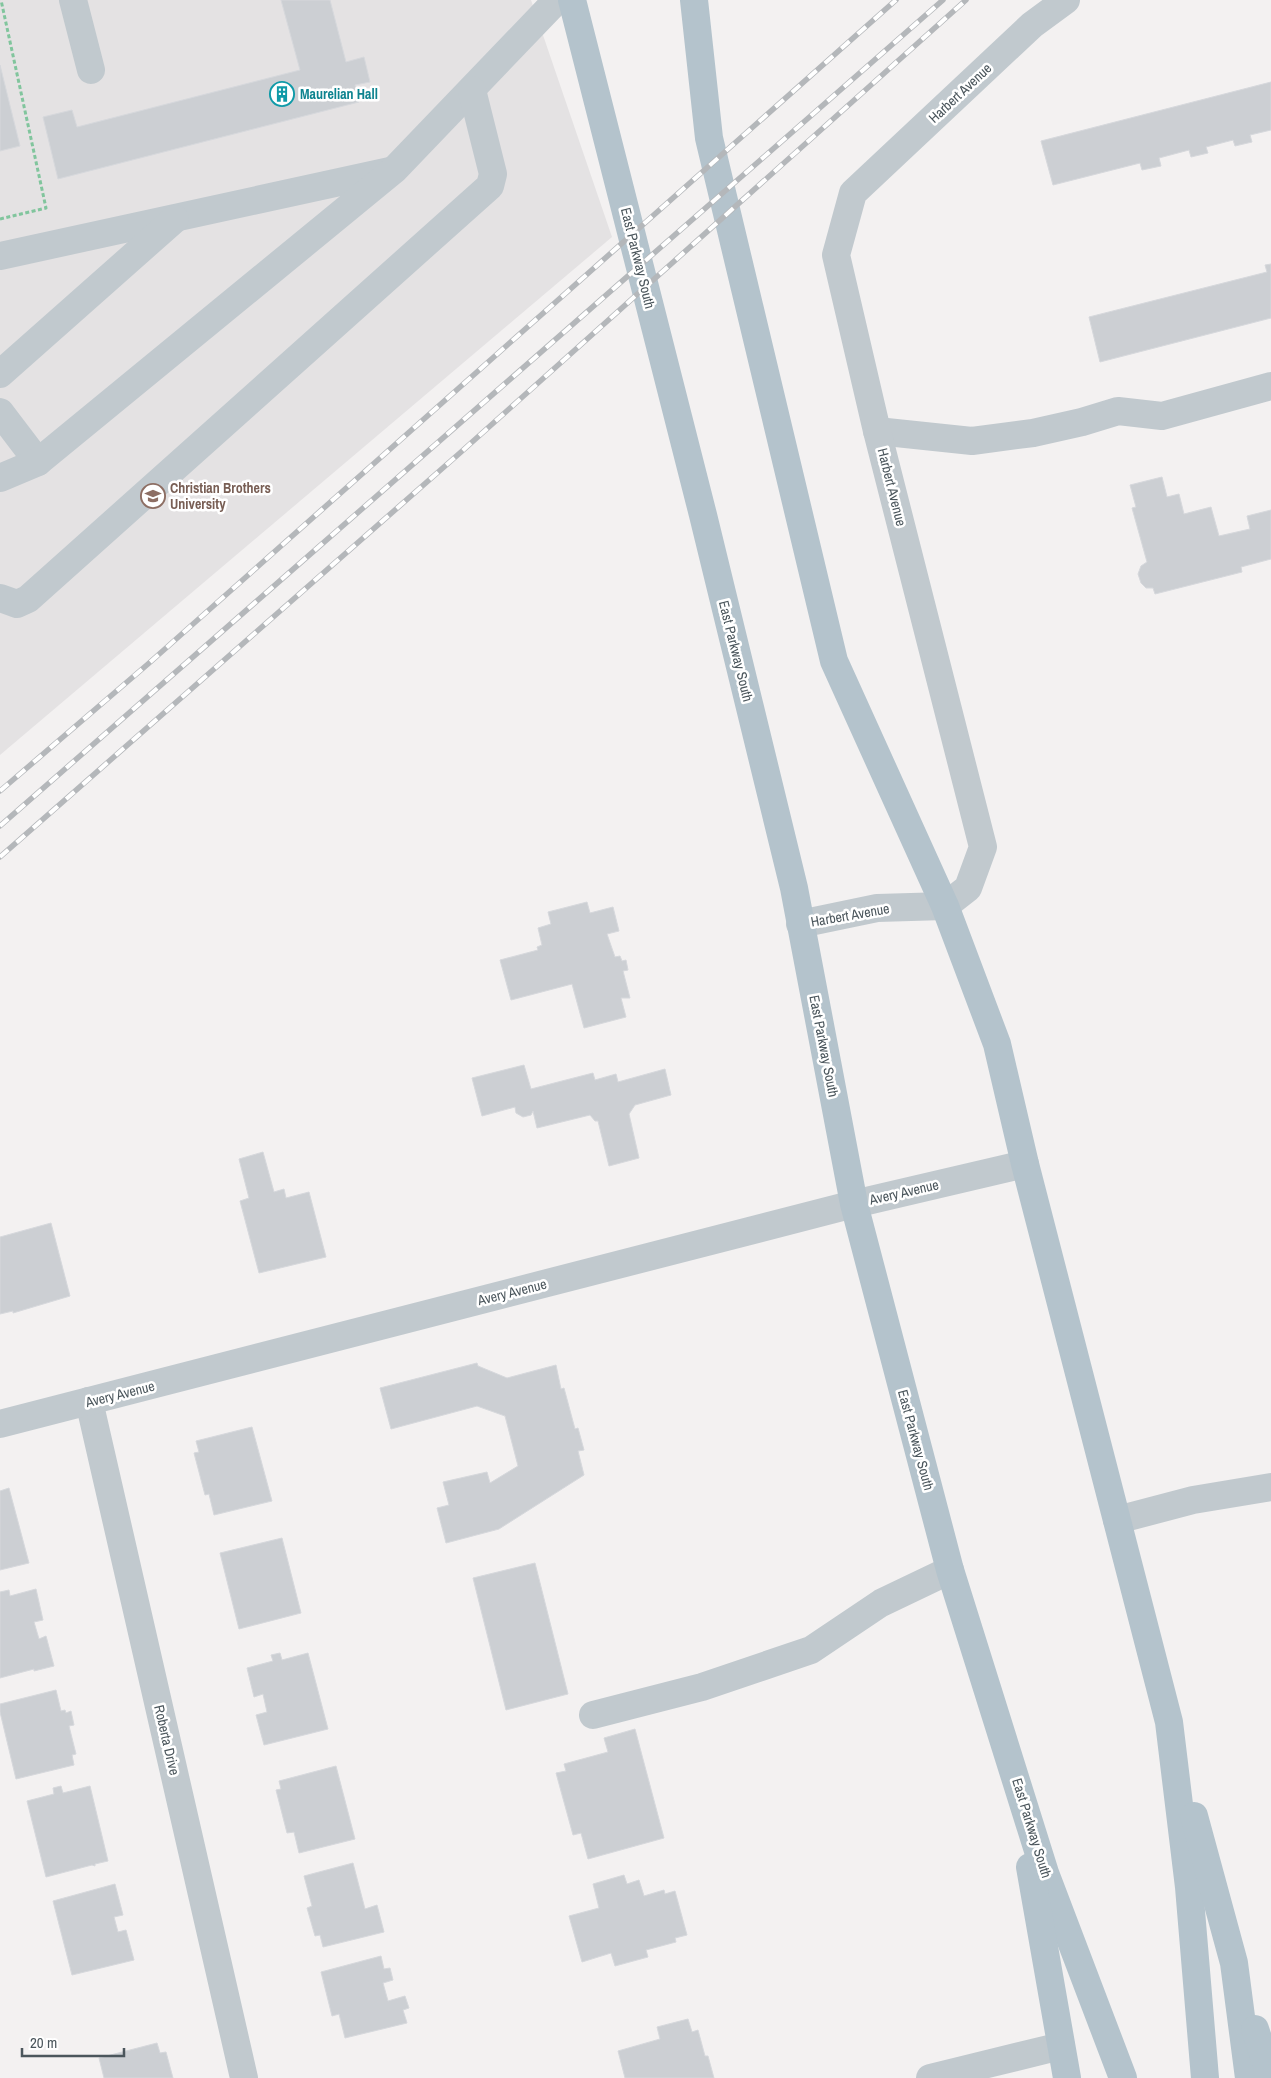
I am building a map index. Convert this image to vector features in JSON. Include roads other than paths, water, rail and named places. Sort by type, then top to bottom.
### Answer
[{"type":"main road","name":"East Parkway South","points":[[572,0],[708,534],[794,888],[854,1204],[950,1570],[1045,1873],[1123,2078]]},
{"type":"main road","points":[[694,0],[709,138],[834,661],[945,906],[997,1044],[1025,1164],[1169,1722],[1234,1963],[1271,2078]]},
{"type":"main road","points":[[1169,1722],[1189,1887],[1205,2078]]},
{"type":"main road","points":[[1011,1762],[1067,2078]]},
{"type":"main road","points":[[1234,1963],[1249,2078]]},
{"type":"street","points":[[73,0],[91,70]]},
{"type":"street","points":[[0,478],[38,462],[394,170],[557,0]]},
{"type":"street","name":"Harbert Avenue","points":[[800,924],[876,908],[945,906],[968,888],[983,847],[877,430],[836,255],[853,194],[1032,25],[1066,0]]},
{"type":"street","points":[[0,598],[17,604],[28,599],[490,186],[493,174],[472,90]]},
{"type":"street","points":[[0,256],[394,170]]},
{"type":"street","points":[[0,374],[177,217]]},
{"type":"street","points":[[877,430],[972,441],[1033,433],[1082,422],[1118,411],[1162,416],[1271,386]]},
{"type":"street","points":[[0,412],[38,462]]},
{"type":"street","name":"Avery Avenue","points":[[0,1424],[854,1204],[1025,1164]]},
{"type":"street","name":"Roberta Drive","points":[[89,1402],[244,2078]]},
{"type":"street","points":[[1117,1520],[1193,1500],[1271,1487]]},
{"type":"street","points":[[593,1715],[702,1687],[812,1650],[881,1603],[950,1570]]},
{"type":"street","points":[[930,2078],[1061,2046]]},
{"type":"railway","points":[[0,791],[148,664],[896,0]]},
{"type":"railway","points":[[0,826],[943,0]]},
{"type":"railway","points":[[0,857],[461,452],[966,0]]},
{"type":"place","name":"Maurelian Hall","points":[[282,94]]},
{"type":"place","name":"Christian Brothers University","points":[[153,496]]}]
